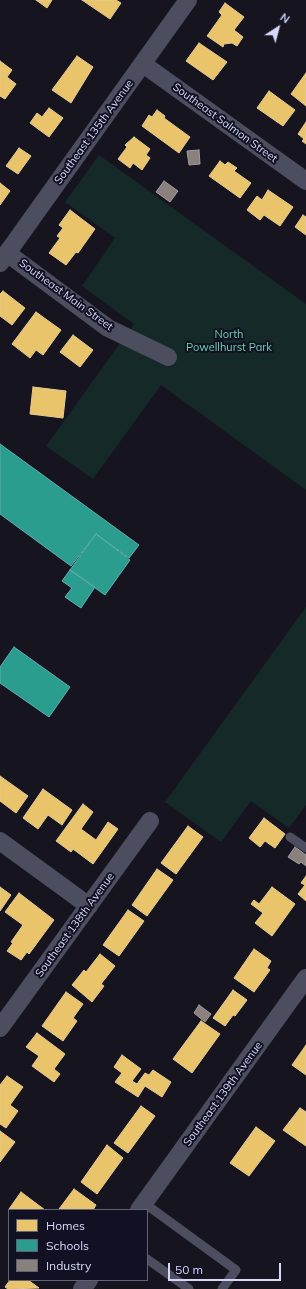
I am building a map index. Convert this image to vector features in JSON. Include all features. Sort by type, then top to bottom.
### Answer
[{"type":"street","name":"Southeast 135th Avenue","points":[[4,258],[188,0]]},
{"type":"street","name":"Southeast Salmon Street","points":[[143,64],[306,182]]},
{"type":"street","name":"Southeast Main Street","points":[[4,258],[108,328],[168,357]]},
{"type":"street","name":"Southeast 138th Avenue","points":[[0,1028],[150,821]]},
{"type":"street","points":[[0,841],[88,906]]},
{"type":"street","name":"Southeast 139th Avenue","points":[[142,1207],[306,978]]},
{"type":"street","points":[[82,1289],[88,1281]]},
{"type":"lane","points":[[290,836],[306,848]]},
{"type":"lane","points":[[148,1211],[236,1270],[222,1289]]},
{"type":"lane","points":[[148,1260],[189,1289]]},
{"type":"green space","name":"North Powellhurst Park","points":[[99,155],[306,304],[306,490],[161,385],[93,479],[46,446],[134,324],[82,286],[115,238],[65,202]]},
{"type":"green space","points":[[306,607],[306,805],[289,828],[251,801],[221,842],[165,802]]},
{"type":"building: Homes","points":[[36,0],[52,0],[47,8]]},
{"type":"building: Homes","points":[[82,0],[116,0],[121,3],[110,19]]},
{"type":"building: Homes","points":[[225,3],[244,17],[234,30],[243,37],[237,46],[232,43],[224,44],[223,47],[207,36],[222,15],[219,12]]},
{"type":"building: Homes","points":[[199,43],[227,62],[213,80],[186,61]]},
{"type":"building: Homes","points":[[77,56],[93,67],[71,103],[52,90]]},
{"type":"building: Homes","points":[[0,61],[12,70],[7,77],[16,84],[5,99],[0,96]]},
{"type":"building: Homes","points":[[306,73],[306,106],[291,94]]},
{"type":"building: Homes","points":[[269,91],[295,110],[283,126],[257,108]]},
{"type":"building: Homes","points":[[49,108],[63,118],[49,137],[30,123],[37,113],[42,117]]},
{"type":"building: Homes","points":[[157,110],[165,116],[164,118],[190,137],[179,153],[142,126],[149,115],[152,117]]},
{"type":"building: Homes","points":[[306,122],[306,144],[302,141],[304,139],[298,134]]},
{"type":"building: Homes","points":[[134,137],[150,149],[146,155],[150,158],[142,170],[133,163],[130,168],[118,159],[127,147],[125,145]]},
{"type":"building: Homes","points":[[19,148],[31,156],[18,174],[6,166]]},
{"type":"building: Homes","points":[[220,161],[225,165],[228,162],[237,168],[234,171],[251,183],[240,198],[209,176]]},
{"type":"building: Homes","points":[[0,183],[10,191],[0,205]]},
{"type":"building: Homes","points":[[268,190],[293,207],[280,226],[264,215],[260,220],[247,210],[257,196],[262,200]]},
{"type":"building: Homes","points":[[70,210],[95,229],[78,253],[76,252],[66,265],[49,253],[60,238],[57,236],[63,228],[59,225]]},
{"type":"building: Homes","points":[[303,215],[306,217],[306,235],[295,227]]},
{"type":"building: Homes","points":[[3,291],[25,308],[12,325],[0,316],[0,294]]},
{"type":"building: Homes","points":[[36,312],[61,330],[43,355],[36,350],[30,358],[12,344]]},
{"type":"building: Homes","points":[[73,335],[93,350],[80,367],[60,352]]},
{"type":"building: Homes","points":[[33,387],[66,391],[63,418],[30,414]]},
{"type":"building: Homes","points":[[0,776],[28,796],[16,813],[0,801]]},
{"type":"building: Homes","points":[[43,789],[72,810],[62,825],[48,815],[38,829],[23,818]]},
{"type":"building: Homes","points":[[83,804],[93,812],[81,829],[96,840],[108,822],[118,829],[93,864],[73,849],[71,852],[56,841]]},
{"type":"building: Homes","points":[[264,818],[285,834],[275,848],[265,841],[260,847],[249,838]]},
{"type":"building: Homes","points":[[188,826],[203,837],[176,874],[161,863]]},
{"type":"building: Homes","points":[[157,869],[173,880],[147,916],[132,905]]},
{"type":"building: Homes","points":[[306,876],[306,901],[298,894],[305,885],[301,883]]},
{"type":"building: Homes","points":[[0,887],[11,895],[0,911]]},
{"type":"building: Homes","points":[[272,887],[295,904],[272,936],[255,923],[263,913],[251,904],[254,900],[259,904]]},
{"type":"building: Homes","points":[[19,893],[54,920],[29,954],[27,952],[21,960],[7,951],[13,943],[11,942],[23,925],[5,912]]},
{"type":"building: Homes","points":[[128,910],[144,921],[119,956],[103,945]]},
{"type":"building: Homes","points":[[254,949],[271,961],[267,968],[270,970],[254,992],[234,978]]},
{"type":"building: Homes","points":[[100,954],[115,966],[101,984],[104,986],[92,1002],[72,985],[84,970],[86,972]]},
{"type":"building: Homes","points":[[233,990],[247,1000],[225,1026],[213,1018]]},
{"type":"building: Homes","points":[[66,992],[83,1004],[73,1018],[77,1021],[63,1041],[42,1026]]},
{"type":"building: Homes","points":[[201,1021],[220,1034],[192,1073],[173,1059]]},
{"type":"building: Homes","points":[[37,1033],[65,1054],[54,1069],[60,1074],[54,1082],[32,1066],[39,1056],[26,1047]]},
{"type":"building: Homes","points":[[306,1045],[306,1075],[292,1065]]},
{"type":"building: Homes","points":[[122,1055],[141,1069],[132,1081],[137,1084],[145,1073],[149,1075],[153,1070],[171,1082],[162,1097],[145,1086],[138,1097],[115,1082],[122,1073],[114,1067]]},
{"type":"building: Homes","points":[[7,1076],[23,1087],[10,1105],[18,1111],[6,1128],[0,1124],[0,1085]]},
{"type":"building: Homes","points":[[141,1106],[155,1116],[128,1153],[114,1143]]},
{"type":"building: Homes","points":[[300,1108],[306,1112],[306,1146],[283,1130]]},
{"type":"building: Homes","points":[[256,1127],[275,1141],[249,1176],[230,1163]]},
{"type":"building: Homes","points":[[0,1131],[15,1142],[0,1162]]},
{"type":"building: Homes","points":[[107,1145],[123,1158],[97,1194],[81,1182]]},
{"type":"building: Homes","points":[[74,1189],[96,1205],[94,1209],[59,1209]]},
{"type":"building: Homes","points":[[21,1192],[44,1209],[9,1209]]},
{"type":"building: Homes","points":[[9,1281],[29,1281],[39,1288],[8,1289],[5,1287]]},
{"type":"building: Schools","points":[[0,444],[139,545],[129,558],[96,534],[71,566],[0,514]]},
{"type":"building: Schools","points":[[96,534],[130,560],[105,595],[70,570]]},
{"type":"building: Schools","points":[[70,570],[95,587],[81,608],[65,597],[72,588],[62,581]]},
{"type":"building: Schools","points":[[14,647],[70,687],[49,717],[0,683],[0,667]]},
{"type":"building: Industry","points":[[199,150],[200,164],[189,165],[187,151]]},
{"type":"building: Industry","points":[[164,181],[178,191],[170,202],[156,192]]},
{"type":"building: Industry","points":[[295,847],[306,855],[306,866],[301,862],[299,864],[288,857]]},
{"type":"building: Industry","points":[[199,1005],[211,1014],[205,1022],[194,1013]]}]
